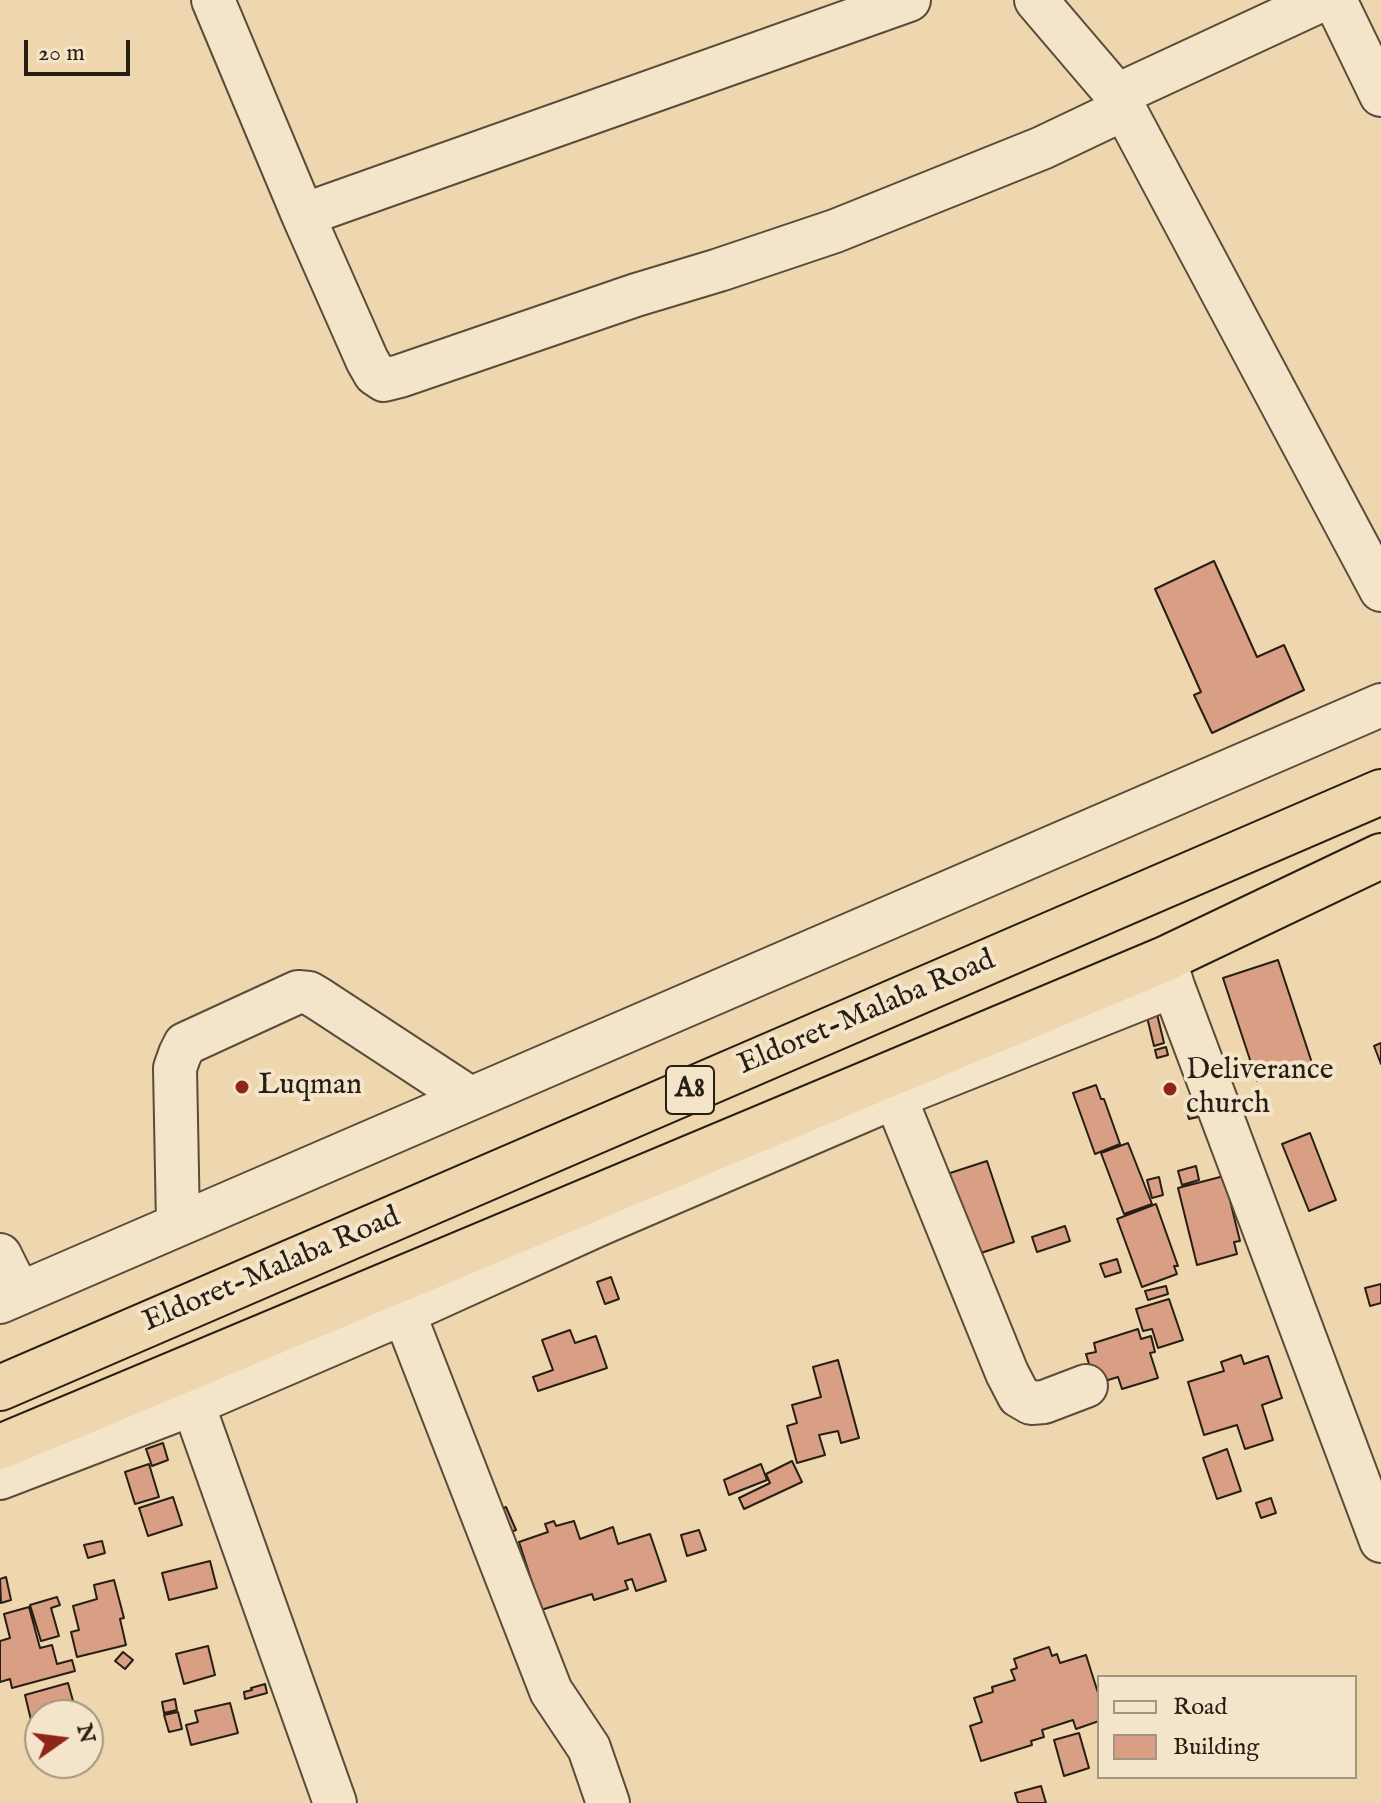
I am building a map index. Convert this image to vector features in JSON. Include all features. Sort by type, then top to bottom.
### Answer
[{"type":"highway","name":"Eldoret-Malaba Road","points":[[0,1388],[1381,792]]},
{"type":"highway","name":"Eldoret-Malaba Road","points":[[0,1447],[1169,972],[1381,856]]},
{"type":"street","points":[[213,0],[367,360],[375,374],[384,380],[835,231],[1042,148],[1120,102],[1322,0]]},
{"type":"street","points":[[303,215],[909,0]]},
{"type":"street","points":[[1036,0],[1120,102],[1381,590]]},
{"type":"street","points":[[1335,0],[1381,95]]},
{"type":"street","points":[[0,1255],[9,1297],[1381,705]]},
{"type":"street","points":[[0,1478],[193,1404],[404,1313],[895,1097],[1169,972],[1381,1541]]},
{"type":"street","points":[[178,1224],[175,1068],[185,1044],[298,992],[309,993],[319,999],[470,1098]]},
{"type":"street","points":[[895,1097],[1019,1396],[1031,1403],[1044,1402],[1086,1386]]},
{"type":"street","points":[[404,1313],[551,1691],[589,1748],[608,1803]]},
{"type":"street","points":[[193,1404],[335,1803]]},
{"type":"building","points":[[1214,561],[1257,657],[1284,645],[1304,690],[1212,733],[1194,695],[1201,692],[1155,589]]},
{"type":"building","points":[[1278,960],[1312,1063],[1257,1081],[1223,978]]},
{"type":"building","points":[[1157,1014],[1164,1043],[1154,1046],[1147,1017]]},
{"type":"building","points":[[1381,1043],[1381,1064],[1374,1046]]},
{"type":"building","points":[[1166,1047],[1168,1055],[1157,1058],[1155,1050]]},
{"type":"building","points":[[1096,1085],[1120,1144],[1095,1154],[1073,1093]]},
{"type":"building","points":[[1194,1102],[1198,1117],[1189,1119],[1185,1104]]},
{"type":"building","points":[[1310,1133],[1336,1200],[1309,1211],[1282,1144]]},
{"type":"building","points":[[1128,1143],[1152,1204],[1124,1214],[1101,1153]]},
{"type":"building","points":[[987,1161],[1014,1242],[972,1256],[944,1175]]},
{"type":"building","points":[[1196,1166],[1199,1180],[1182,1185],[1178,1171]]},
{"type":"building","points":[[1224,1176],[1240,1241],[1234,1242],[1237,1254],[1197,1265],[1178,1188]]},
{"type":"building","points":[[1159,1177],[1163,1195],[1152,1198],[1147,1180]]},
{"type":"building","points":[[1156,1204],[1178,1266],[1174,1266],[1177,1274],[1142,1287],[1117,1219]]},
{"type":"building","points":[[1065,1226],[1070,1241],[1037,1252],[1032,1237]]},
{"type":"building","points":[[1117,1259],[1121,1272],[1105,1277],[1100,1264]]},
{"type":"building","points":[[611,1277],[619,1299],[605,1304],[597,1282]]},
{"type":"building","points":[[1381,1284],[1381,1303],[1370,1306],[1365,1288]]},
{"type":"building","points":[[1166,1286],[1168,1294],[1148,1300],[1145,1291]]},
{"type":"building","points":[[1169,1299],[1183,1340],[1158,1348],[1152,1329],[1143,1331],[1136,1309]]},
{"type":"building","points":[[1138,1329],[1141,1339],[1151,1336],[1155,1352],[1150,1353],[1158,1378],[1122,1389],[1118,1377],[1095,1384],[1086,1354],[1096,1352],[1094,1343]]},
{"type":"building","points":[[570,1330],[575,1343],[596,1336],[607,1368],[538,1391],[533,1377],[553,1370],[542,1340]]},
{"type":"building","points":[[1241,1355],[1244,1364],[1268,1356],[1282,1398],[1262,1405],[1273,1440],[1245,1449],[1237,1425],[1204,1435],[1188,1382],[1224,1371],[1221,1362]]},
{"type":"building","points":[[838,1360],[859,1438],[841,1443],[838,1431],[819,1435],[825,1455],[797,1463],[787,1426],[797,1423],[792,1405],[821,1397],[813,1367]]},
{"type":"building","points":[[163,1443],[168,1460],[152,1466],[146,1449]]},
{"type":"building","points":[[1227,1449],[1241,1491],[1217,1499],[1203,1458]]},
{"type":"building","points":[[792,1461],[802,1482],[744,1509],[739,1498],[770,1483],[766,1474]]},
{"type":"building","points":[[149,1464],[159,1497],[135,1504],[125,1472]]},
{"type":"building","points":[[761,1464],[767,1480],[729,1495],[724,1480]]},
{"type":"building","points":[[173,1497],[182,1525],[148,1536],[139,1508]]},
{"type":"building","points":[[1271,1498],[1276,1513],[1261,1518],[1256,1503]]},
{"type":"building","points":[[506,1507],[516,1530],[498,1537],[489,1514]]},
{"type":"building","points":[[554,1521],[556,1526],[574,1521],[580,1539],[613,1527],[618,1544],[650,1534],[666,1581],[636,1591],[632,1579],[625,1581],[628,1589],[594,1600],[592,1594],[541,1610],[519,1542],[548,1532],[545,1524]]},
{"type":"building","points":[[699,1530],[706,1550],[687,1556],[681,1535]]},
{"type":"building","points":[[102,1541],[105,1553],[88,1558],[84,1545]]},
{"type":"building","points":[[210,1561],[217,1588],[169,1600],[162,1573]]},
{"type":"building","points":[[6,1577],[11,1600],[1,1603],[0,1579]]},
{"type":"building","points":[[114,1580],[124,1618],[120,1619],[126,1645],[77,1657],[71,1632],[79,1630],[73,1606],[97,1599],[94,1585]]},
{"type":"building","points":[[57,1597],[60,1605],[51,1608],[59,1636],[41,1641],[30,1605]]},
{"type":"building","points":[[29,1607],[40,1648],[52,1645],[57,1664],[72,1660],[75,1671],[12,1688],[10,1679],[0,1682],[0,1641],[10,1638],[4,1614]]},
{"type":"building","points":[[208,1646],[215,1675],[184,1684],[176,1654]]},
{"type":"building","points":[[1049,1647],[1052,1656],[1057,1654],[1060,1663],[1086,1655],[1097,1690],[1097,1722],[1076,1729],[1073,1720],[1042,1730],[1044,1737],[1031,1741],[1032,1745],[981,1761],[970,1726],[982,1722],[974,1698],[993,1692],[992,1687],[1015,1680],[1011,1670],[1017,1668],[1014,1659]]},
{"type":"building","points":[[123,1652],[133,1660],[125,1669],[115,1661]]},
{"type":"building","points":[[68,1683],[72,1699],[26,1699],[25,1695]]},
{"type":"building","points":[[265,1684],[267,1693],[245,1699],[244,1692]]},
{"type":"building","points":[[175,1699],[177,1710],[164,1713],[162,1702]]},
{"type":"building","points":[[230,1703],[238,1733],[191,1745],[186,1725],[198,1722],[195,1711]]},
{"type":"building","points":[[178,1712],[182,1729],[169,1732],[164,1715]]},
{"type":"building","points":[[1079,1733],[1089,1768],[1064,1776],[1054,1740]]},
{"type":"building","points":[[1041,1786],[1046,1803],[1018,1803],[1015,1793]]},
{"type":"place","name":"Luqman","points":[[242,1087]]},
{"type":"place","name":"Deliverance church","points":[[1170,1089]]}]
